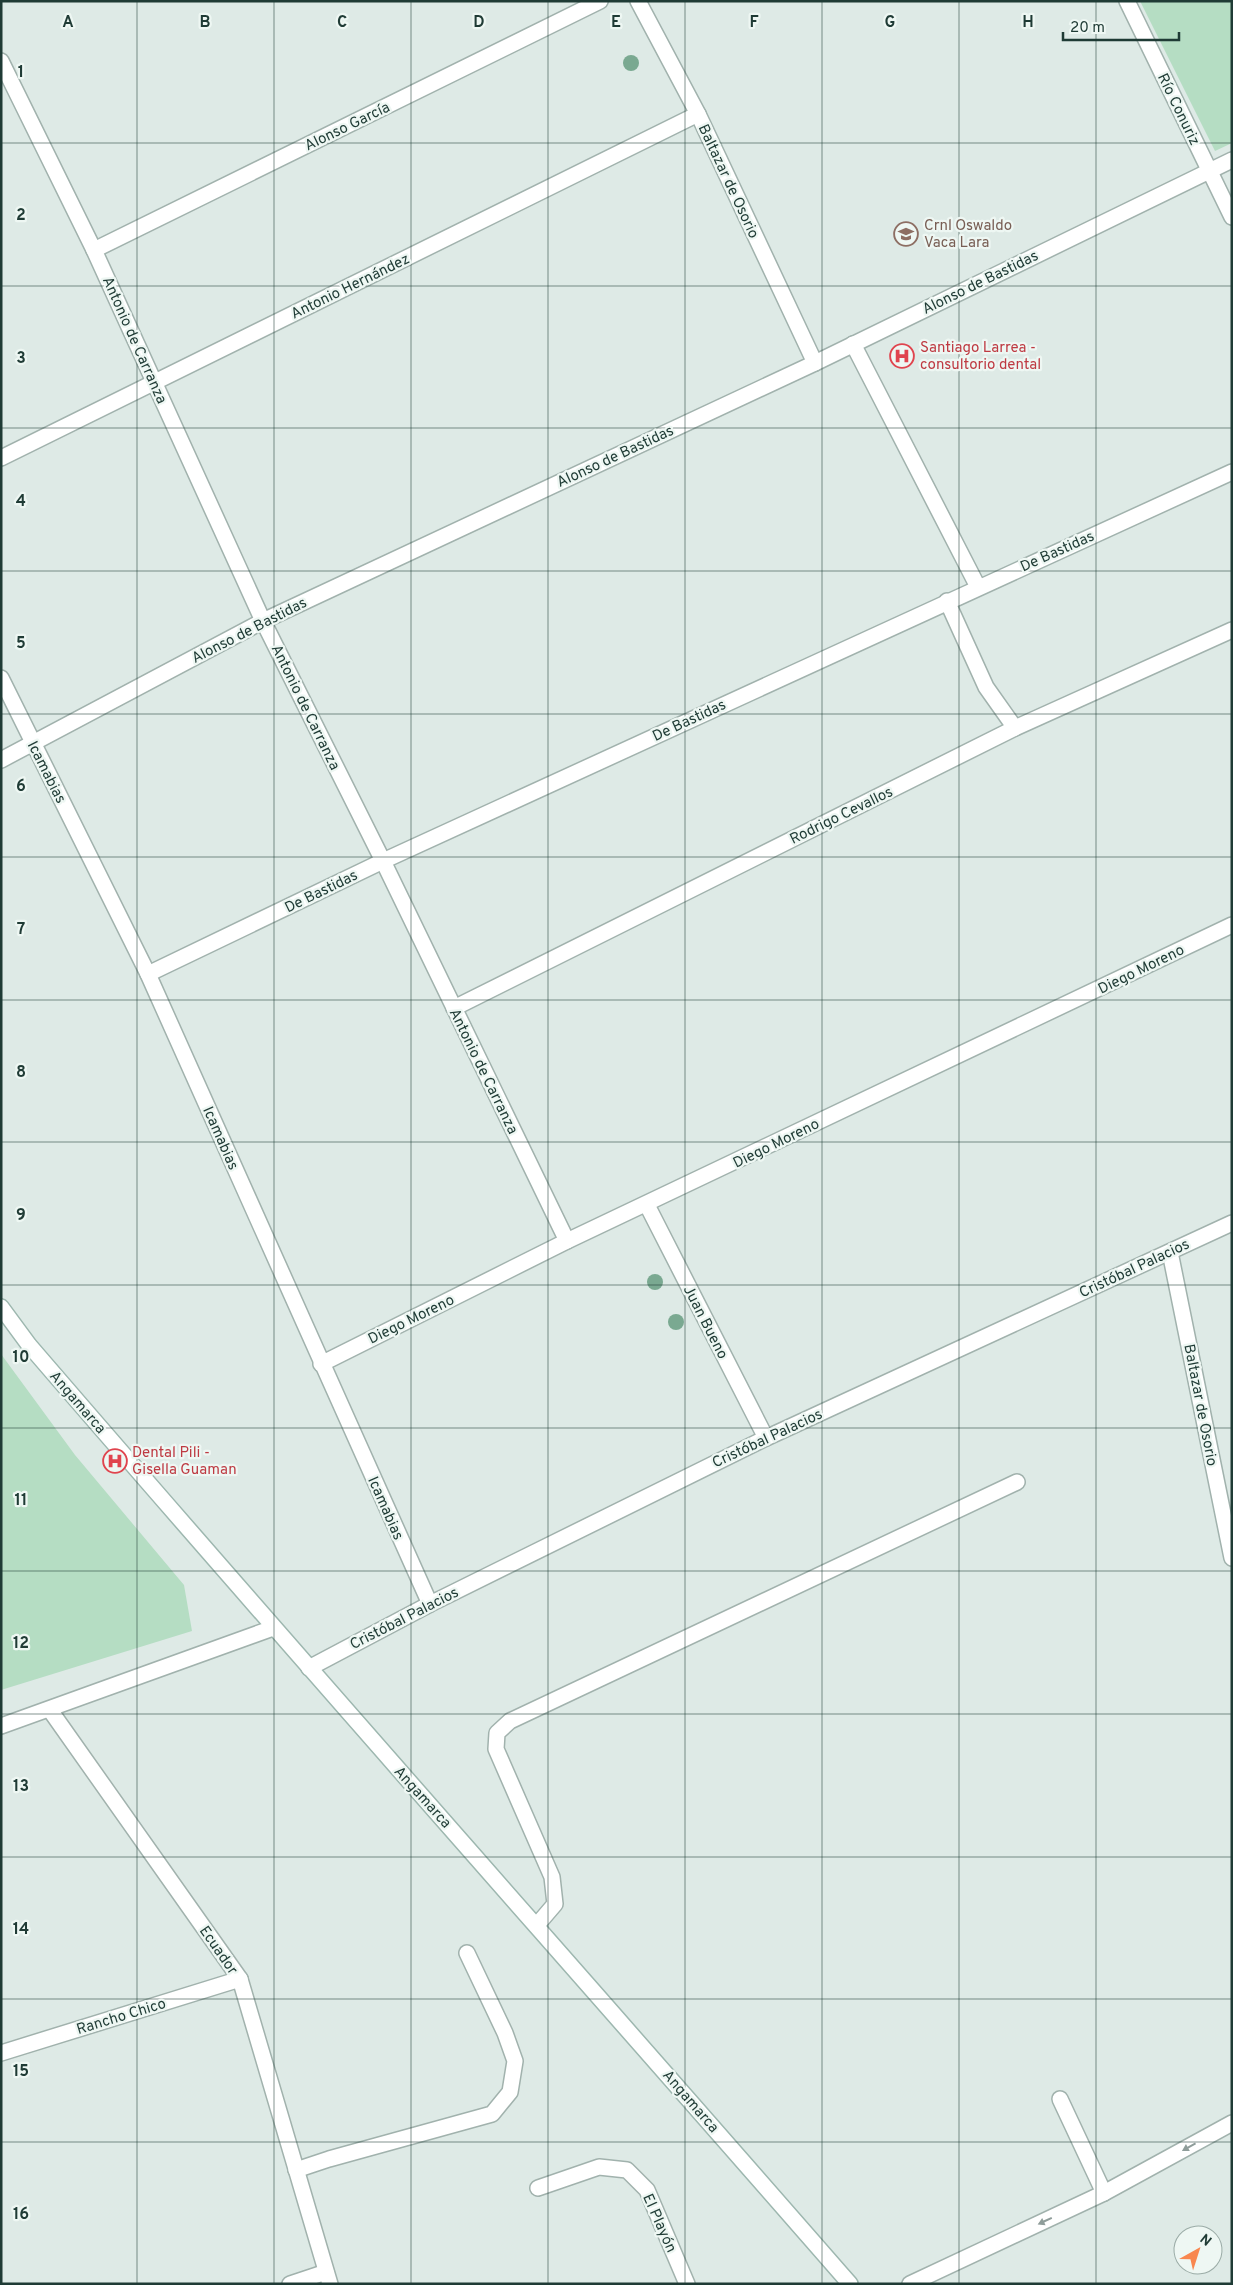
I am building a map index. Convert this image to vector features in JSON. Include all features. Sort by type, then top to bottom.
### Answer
[{"type":"street","name":"Alonso García","points":[[94,250],[600,1]]},
{"type":"street","name":"Baltazar de Osorio","points":[[638,1],[698,114],[815,363]]},
{"type":"street","name":"Río Conuriz","points":[[1127,1],[1208,172],[1232,217]]},
{"type":"street","name":"Antonio de Carranza","points":[[1,61],[94,250],[263,621],[383,861],[568,1241]]},
{"type":"street","name":"Antonio Hernández","points":[[1,458],[698,114]]},
{"type":"street","name":"Alonso de Bastidas","points":[[1,760],[263,621],[815,363],[1232,160]]},
{"type":"street","points":[[853,344],[978,587]]},
{"type":"street","name":"De Bastidas","points":[[148,974],[383,861],[1232,472]]},
{"type":"street","points":[[947,601],[986,687],[1015,728]]},
{"type":"street","name":"Rodrigo Cevallos","points":[[454,1008],[1015,728],[1232,630]]},
{"type":"street","name":"Icamabias","points":[[1,678],[148,974],[430,1604]]},
{"type":"street","name":"Diego Moreno","points":[[321,1364],[568,1241],[1232,925]]},
{"type":"street","name":"Juan Bueno","points":[[646,1205],[766,1438]]},
{"type":"street","name":"Cristóbal Palacios","points":[[309,1668],[430,1604],[766,1438],[1232,1223]]},
{"type":"street","name":"Baltazar de Osorio","points":[[1170,1252],[1232,1558]]},
{"type":"street","name":"Angamarca","points":[[1,1307],[29,1345],[273,1628],[537,1925],[850,2284]]},
{"type":"street","points":[[537,1925],[555,1904],[552,1876],[496,1750],[498,1733],[510,1722],[1017,1482]]},
{"type":"street","points":[[1,1726],[50,1710],[273,1628]]},
{"type":"street","name":"Ecuador","points":[[50,1710],[240,1979],[328,2278]]},
{"type":"street","points":[[296,2170],[329,2159],[492,2114],[510,2092],[515,2061],[505,2034],[467,1953]]},
{"type":"street","name":"Rancho Chico","points":[[1,2053],[240,1979]]},
{"type":"street","points":[[1060,2099],[1104,2193]]},
{"type":"street","points":[[910,2284],[1104,2193],[1232,2123]]},
{"type":"street","name":"El Playón","points":[[538,2188],[599,2167],[626,2170],[647,2190],[687,2284]]},
{"type":"street","points":[[290,2284],[328,2278]]},
{"type":"green space","points":[[1140,1],[1232,1],[1232,143],[1215,151]]},
{"type":"green space","points":[[1,1354],[75,1455],[184,1585],[192,1631],[1,1690]]},
{"type":"place","name":"Crnl Oswaldo Vaca Lara","points":[[906,234]]},
{"type":"place","name":"Santiago Larrea - consultorio dental","points":[[902,356]]},
{"type":"place","name":"Dental Pili - Gisella Guaman","points":[[115,1461]]}]
